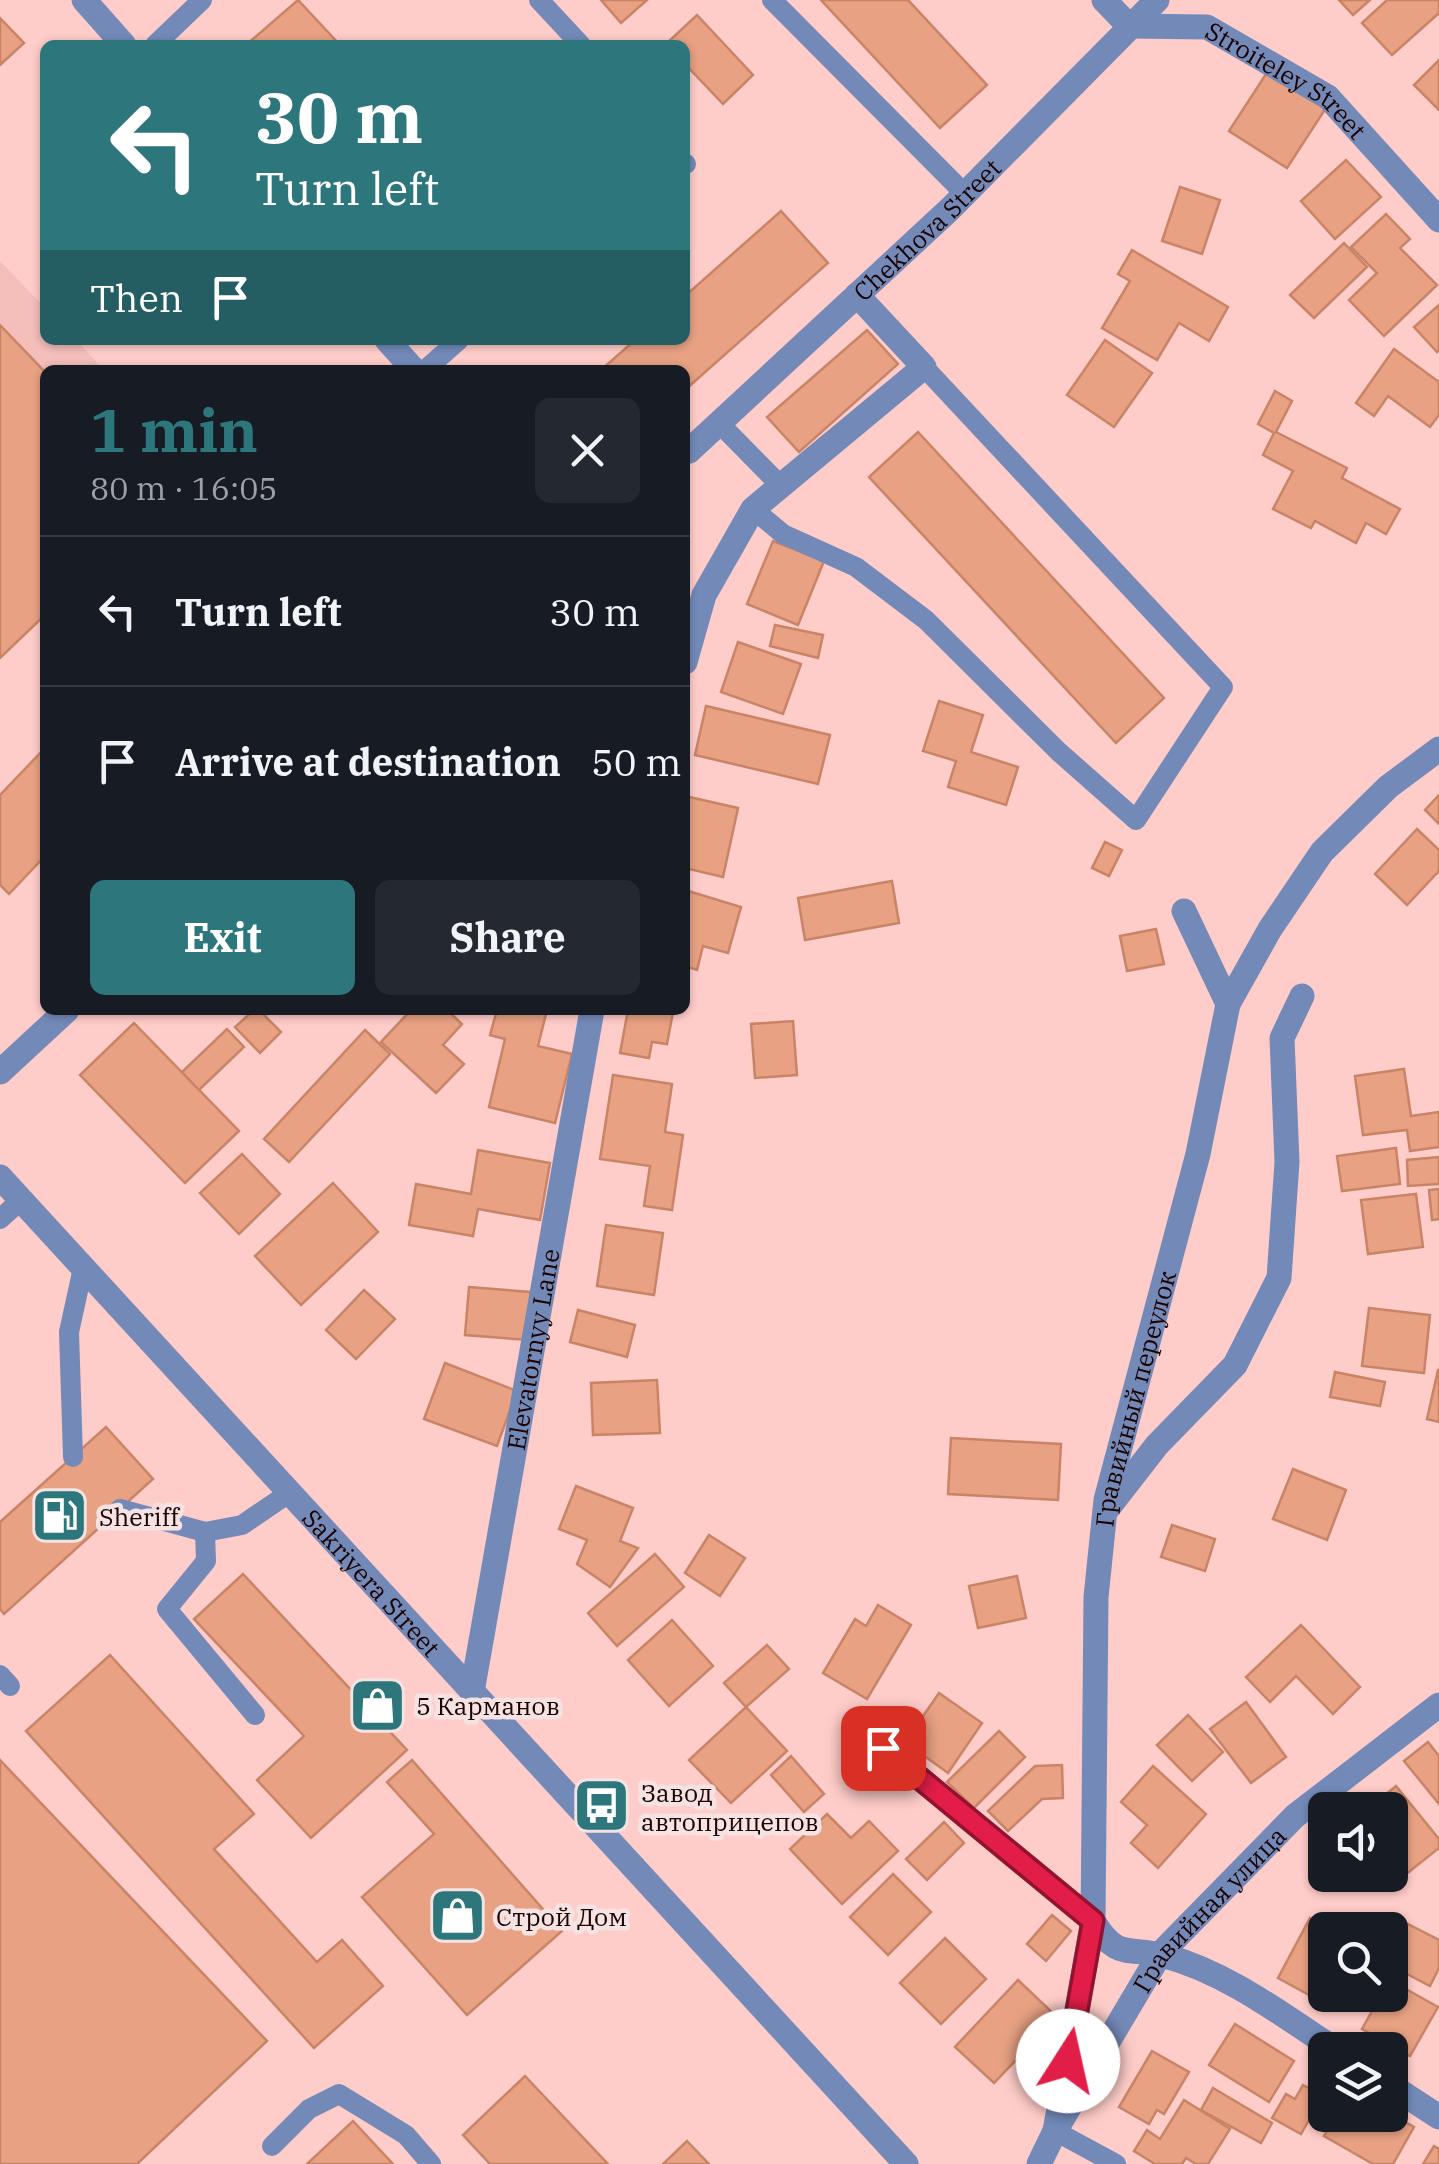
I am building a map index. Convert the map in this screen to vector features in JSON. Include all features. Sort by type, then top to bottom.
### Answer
[{"type":"street","points":[[84,0],[120,40]]},
{"type":"street","points":[[1104,0],[1129,26]]},
{"type":"street","name":"Chekhova Street","points":[[690,449],[965,194],[1157,0]]},
{"type":"street","name":"Stroiteley Street","points":[[1129,26],[1208,27],[1328,97],[1439,220]]},
{"type":"street","points":[[690,626],[695,591],[753,509],[924,366],[857,295]]},
{"type":"street","points":[[392,345],[410,365]]},
{"type":"street","name":"Гравийный переулок","points":[[1055,2131],[1093,1921],[1096,1598],[1105,1512],[1198,1154],[1228,1004],[1270,929],[1322,852],[1388,788],[1439,749]]},
{"type":"street","points":[[1184,911],[1228,1004]]},
{"type":"street","points":[[1105,1512],[1157,1445],[1235,1365],[1279,1278],[1287,1162],[1282,1038],[1302,996]]},
{"type":"street","points":[[0,1072],[61,1015]]},
{"type":"street","name":"Elevatornyy Lane","points":[[472,1692],[591,1015]]},
{"type":"street","name":"Sakriyera Street","points":[[0,1177],[906,2164]]},
{"type":"street","name":"Гравийная улица","points":[[1039,2164],[1160,1954],[1294,1816],[1439,1705]]},
{"type":"street","points":[[1093,1921],[1105,1940],[1126,1952],[1160,1954],[1195,1965],[1308,2032]]},
{"type":"street","points":[[1408,2097],[1439,2117]]},
{"type":"lane","points":[[160,40],[202,0]]},
{"type":"lane","points":[[540,0],[576,40]]},
{"type":"lane","points":[[772,0],[965,194]]},
{"type":"lane","points":[[430,365],[452,345]]},
{"type":"lane","points":[[753,509],[784,534],[856,567],[926,620],[1059,752],[1136,820],[1223,687],[924,366]]},
{"type":"lane","points":[[719,423],[781,486]]},
{"type":"lane","points":[[0,1219],[21,1200]]},
{"type":"lane","points":[[73,1457],[69,1337],[82,1268]]},
{"type":"lane","points":[[120,1509],[205,1532],[242,1526],[289,1493]]},
{"type":"lane","points":[[205,1532],[206,1561],[167,1609],[254,1715]]},
{"type":"lane","points":[[883,1748],[1093,1921]]},
{"type":"lane","points":[[272,2146],[309,2108],[338,2094],[406,2135],[432,2164]]},
{"type":"lane","points":[[1055,2131],[1116,2164]]},
{"type":"shaded area","points":[[0,261],[40,303],[40,345],[81,345],[99,365],[40,365],[40,620],[0,658]]},
{"type":"building","points":[[298,0],[335,40],[252,40]]},
{"type":"building","points":[[601,0],[647,0],[621,23]]},
{"type":"building","points":[[821,0],[908,0],[987,85],[940,128]]},
{"type":"building","points":[[1339,0],[1370,0],[1353,15]]},
{"type":"building","points":[[1387,0],[1439,0],[1439,13],[1392,55],[1362,23]]},
{"type":"building","points":[[697,15],[753,75],[723,104],[690,69],[690,40],[670,40]]},
{"type":"building","points":[[0,18],[24,43],[0,65]]},
{"type":"building","points":[[1439,60],[1439,110],[1414,85]]},
{"type":"building","points":[[1268,71],[1326,108],[1287,168],[1229,131]]},
{"type":"building","points":[[1346,160],[1381,197],[1335,239],[1301,201]]},
{"type":"building","points":[[1180,187],[1220,200],[1202,254],[1162,241]]},
{"type":"building","points":[[781,211],[828,263],[690,386],[690,365],[607,365],[629,345],[690,345],[690,292]]},
{"type":"building","points":[[1386,214],[1410,239],[1400,248],[1437,285],[1384,336],[1349,300],[1377,273],[1351,247]]},
{"type":"building","points":[[1344,243],[1367,267],[1314,318],[1290,295]]},
{"type":"building","points":[[1132,250],[1228,307],[1209,341],[1179,323],[1157,360],[1102,328],[1130,281],[1118,274]]},
{"type":"building","points":[[1439,305],[1439,350],[1437,352],[1414,327]]},
{"type":"building","points":[[0,325],[40,367],[40,620],[0,658]]},
{"type":"building","points":[[867,330],[898,364],[799,452],[767,417]]},
{"type":"building","points":[[1105,340],[1152,373],[1114,427],[1067,395]]},
{"type":"building","points":[[1394,349],[1439,382],[1439,415],[1430,427],[1388,396],[1374,416],[1356,403]]},
{"type":"building","points":[[1275,391],[1292,401],[1276,432],[1347,468],[1342,478],[1400,509],[1386,534],[1366,523],[1356,543],[1315,521],[1311,528],[1273,509],[1293,471],[1263,455],[1274,433],[1258,424]]},
{"type":"building","points":[[918,432],[1164,698],[1116,743],[869,477]]},
{"type":"building","points":[[773,541],[824,561],[798,625],[747,604]]},
{"type":"building","points":[[775,625],[823,635],[818,658],[770,646]]},
{"type":"building","points":[[738,642],[801,664],[783,714],[721,692]]},
{"type":"building","points":[[939,701],[983,715],[971,752],[1018,767],[1006,805],[948,787],[956,761],[923,751]]},
{"type":"building","points":[[706,706],[830,735],[818,784],[695,755]]},
{"type":"building","points":[[40,753],[40,861],[9,894],[0,885],[0,795]]},
{"type":"building","points":[[1439,795],[1439,824],[1425,810]]},
{"type":"building","points":[[690,797],[738,808],[723,877],[690,869]]},
{"type":"building","points":[[1417,829],[1439,850],[1439,871],[1407,905],[1375,874]]},
{"type":"building","points":[[1105,842],[1122,850],[1109,876],[1092,868]]},
{"type":"building","points":[[892,881],[899,923],[805,940],[798,898]]},
{"type":"building","points":[[690,892],[741,907],[728,953],[703,946],[697,970],[690,968]]},
{"type":"building","points":[[1156,929],[1164,964],[1127,971],[1120,936]]},
{"type":"building","points":[[248,1015],[264,1015],[281,1032],[260,1053],[235,1027]]},
{"type":"building","points":[[406,1015],[452,1015],[462,1024],[443,1045],[464,1064],[436,1093],[381,1042]]},
{"type":"building","points":[[496,1015],[546,1015],[538,1046],[572,1054],[555,1123],[489,1107],[505,1039],[490,1035]]},
{"type":"building","points":[[627,1015],[672,1015],[667,1044],[652,1042],[649,1058],[620,1053]]},
{"type":"building","points":[[793,1021],[797,1075],[755,1078],[751,1024]]},
{"type":"building","points":[[134,1023],[239,1131],[185,1183],[80,1075]]},
{"type":"building","points":[[227,1029],[244,1047],[199,1090],[182,1072]]},
{"type":"building","points":[[365,1030],[390,1054],[289,1162],[264,1139]]},
{"type":"building","points":[[1404,1069],[1411,1116],[1439,1112],[1439,1147],[1410,1151],[1407,1130],[1363,1135],[1355,1076]]},
{"type":"building","points":[[613,1075],[672,1084],[665,1132],[683,1135],[672,1210],[644,1206],[650,1166],[600,1159]]},
{"type":"building","points":[[1396,1148],[1400,1184],[1342,1191],[1337,1156]]},
{"type":"building","points":[[478,1150],[550,1163],[540,1220],[478,1209],[473,1236],[409,1225],[416,1184],[471,1194]]},
{"type":"building","points":[[242,1154],[280,1194],[239,1234],[200,1193]]},
{"type":"building","points":[[1439,1157],[1439,1184],[1408,1186],[1407,1160]]},
{"type":"building","points":[[333,1183],[378,1232],[301,1305],[255,1256]]},
{"type":"building","points":[[1439,1189],[1439,1219],[1432,1220],[1429,1190]]},
{"type":"building","points":[[1416,1194],[1423,1247],[1368,1254],[1361,1200]]},
{"type":"building","points":[[606,1225],[663,1233],[654,1295],[597,1286]]},
{"type":"building","points":[[469,1287],[531,1292],[528,1340],[465,1335]]},
{"type":"building","points":[[364,1290],[395,1319],[356,1359],[326,1330]]},
{"type":"building","points":[[1369,1308],[1430,1315],[1424,1373],[1362,1366]]},
{"type":"building","points":[[578,1310],[635,1325],[627,1357],[570,1342]]},
{"type":"building","points":[[445,1363],[517,1391],[497,1446],[424,1419]]},
{"type":"building","points":[[1439,1370],[1439,1422],[1427,1419]]},
{"type":"building","points":[[1335,1372],[1385,1382],[1380,1406],[1330,1397]]},
{"type":"building","points":[[657,1380],[660,1433],[593,1435],[591,1383]]},
{"type":"building","name":"Sheriff","points":[[106,1427],[153,1479],[4,1614],[0,1609],[0,1522]]},
{"type":"building","points":[[951,1438],[1061,1444],[1058,1500],[948,1494]]},
{"type":"building","points":[[1293,1469],[1346,1490],[1327,1540],[1273,1519]]},
{"type":"building","points":[[576,1486],[633,1508],[620,1541],[638,1548],[610,1587],[577,1564],[587,1540],[559,1529]]},
{"type":"building","points":[[1172,1525],[1215,1539],[1205,1571],[1161,1557]]},
{"type":"building","points":[[709,1535],[745,1558],[720,1596],[685,1573]]},
{"type":"building","points":[[655,1554],[684,1587],[617,1646],[588,1613]]},
{"type":"building","points":[[243,1574],[407,1750],[311,1838],[257,1780],[304,1736],[194,1619]]},
{"type":"building","points":[[1017,1576],[1026,1618],[978,1628],[969,1586]]},
{"type":"building","points":[[878,1605],[911,1625],[867,1699],[823,1673],[855,1619],[866,1626]]},
{"type":"building","points":[[672,1620],[713,1666],[669,1706],[628,1660]]},
{"type":"building","points":[[1301,1625],[1360,1687],[1333,1714],[1296,1676],[1270,1702],[1246,1677]]},
{"type":"building","points":[[767,1645],[789,1669],[746,1707],[724,1683]]},
{"type":"building","points":[[110,1655],[254,1814],[214,1849],[317,1962],[342,1940],[383,1986],[314,2048],[26,1731]]},
{"type":"building","points":[[939,1693],[982,1723],[948,1773],[905,1742]]},
{"type":"building","points":[[1246,1702],[1286,1757],[1251,1783],[1210,1729]]},
{"type":"building","points":[[746,1707],[787,1751],[731,1803],[689,1760]]},
{"type":"building","points":[[1188,1715],[1223,1752],[1192,1781],[1157,1745]]},
{"type":"building","points":[[999,1731],[1025,1757],[974,1808],[947,1782]]},
{"type":"building","points":[[1428,1742],[1439,1756],[1439,1804],[1404,1761]]},
{"type":"building","points":[[791,1756],[824,1794],[804,1812],[771,1775]]},
{"type":"building","points":[[0,1760],[267,2041],[137,2164],[0,2164]]},
{"type":"building","points":[[412,1760],[562,1931],[467,2015],[362,1897],[434,1834],[387,1782]]},
{"type":"building","points":[[1062,1765],[1063,1798],[1042,1799],[1008,1831],[988,1811],[1035,1766]]},
{"type":"building","points":[[1153,1766],[1206,1814],[1158,1868],[1131,1843],[1147,1825],[1121,1802]]},
{"type":"building","points":[[1408,1801],[1439,1839],[1439,1848],[1408,1873]]},
{"type":"building","points":[[827,1814],[851,1838],[869,1821],[898,1851],[842,1904],[790,1849]]},
{"type":"building","points":[[944,1822],[964,1843],[927,1880],[906,1859]]},
{"type":"building","points":[[893,1874],[931,1912],[888,1955],[850,1917]]},
{"type":"building","points":[[1052,1915],[1071,1931],[1046,1961],[1027,1944]]},
{"type":"building","points":[[1308,1922],[1308,1994],[1278,1978]]},
{"type":"building","points":[[1408,1924],[1439,1940],[1439,1968],[1430,1986],[1408,1974]]},
{"type":"building","points":[[945,1938],[986,1979],[941,2024],[900,1983]]},
{"type":"building","points":[[1018,1980],[1057,2017],[994,2083],[955,2047]]},
{"type":"building","points":[[1408,1990],[1438,2007],[1410,2056],[1408,2032],[1362,2029],[1372,2012],[1408,2012]]},
{"type":"building","points":[[1235,2024],[1294,2061],[1269,2102],[1209,2065]]},
{"type":"building","points":[[1152,2051],[1189,2072],[1164,2114],[1157,2110],[1149,2124],[1119,2107]]},
{"type":"building","points":[[525,2076],[608,2164],[490,2164],[463,2135]]},
{"type":"building","points":[[1303,2085],[1308,2088],[1308,2122],[1301,2134],[1272,2118],[1286,2094],[1295,2099]]},
{"type":"building","points":[[1213,2088],[1272,2123],[1261,2143],[1201,2110]]},
{"type":"building","points":[[1184,2100],[1230,2129],[1208,2164],[1196,2164],[1186,2158],[1182,2164],[1155,2164],[1134,2151],[1147,2130],[1160,2139]]},
{"type":"building","points":[[353,2121],[393,2164],[307,2164]]},
{"type":"building","points":[[1408,2124],[1414,2127],[1393,2164],[1373,2164],[1324,2136],[1326,2132],[1408,2132]]},
{"type":"building","points":[[687,2141],[709,2164],[663,2164]]},
{"type":"building","points":[[1434,2146],[1439,2149],[1439,2164],[1423,2164]]},
{"type":"place","name":"Sheriff","points":[[60,1516]]},
{"type":"place","name":"5 Карманов","points":[[377,1705]]},
{"type":"place","name":"Завод автоприцепов","points":[[602,1806]]},
{"type":"place","name":"Строй Дом","points":[[457,1916]]},
{"type":"route","points":[[883,1748],[1093,1921],[1068,2061]]}]
